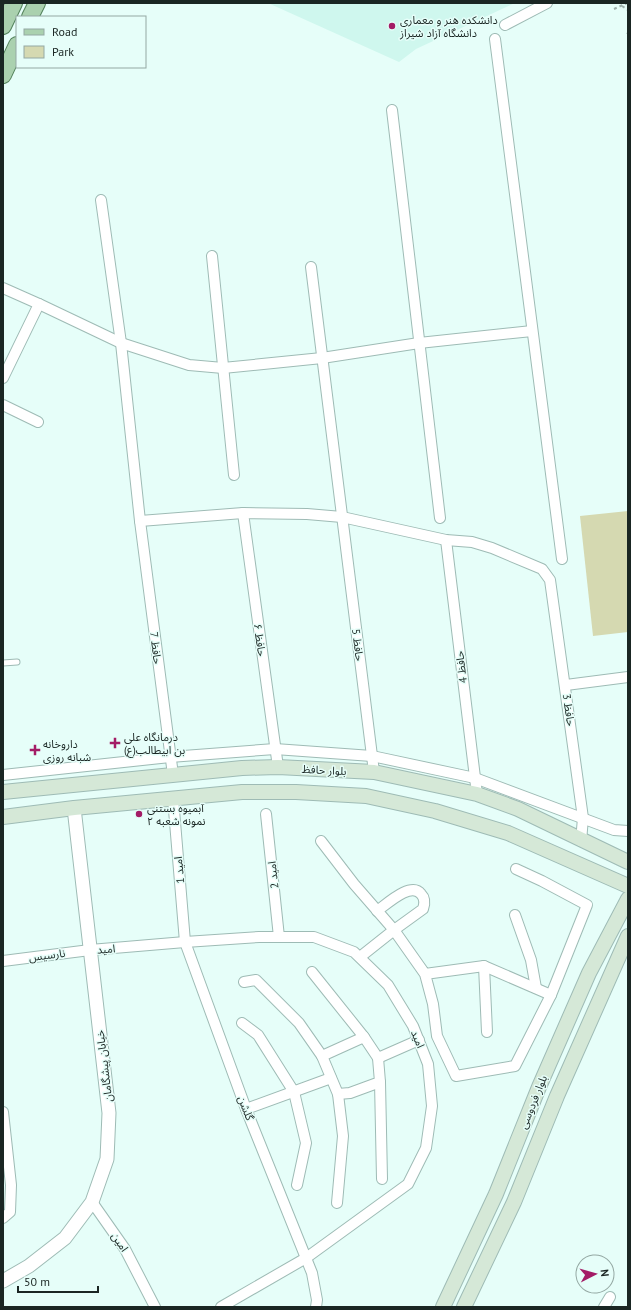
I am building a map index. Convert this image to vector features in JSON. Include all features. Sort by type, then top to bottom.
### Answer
[{"type":"main road","points":[[3,26],[14,3]]},
{"type":"main road","points":[[30,16],[36,3]]},
{"type":"main road","points":[[3,74],[16,47]]},
{"type":"main road","name":"بلوار حافظ","points":[[3,792],[242,768],[278,767],[374,772],[477,794],[518,810],[628,862]]},
{"type":"main road","points":[[3,817],[74,808],[242,792],[296,792],[366,796],[435,811],[508,833],[628,886]]},
{"type":"main road","name":"بلوار فردوسی","points":[[443,1307],[496,1194],[539,1087],[589,973],[628,900]]},
{"type":"main road","name":"بلوار فردوسی","points":[[464,1307],[514,1202],[556,1096],[628,936]]},
{"type":"street","points":[[505,25],[546,3]]},
{"type":"street","points":[[495,39],[562,559]]},
{"type":"street","points":[[392,110],[440,518]]},
{"type":"street","name":"حافظ 7","points":[[102,200],[121,343],[140,521],[173,775]]},
{"type":"street","points":[[212,256],[234,475]]},
{"type":"street","name":"حافظ 5","points":[[311,267],[374,772]]},
{"type":"street","points":[[3,288],[121,343],[189,365],[223,368],[322,358],[419,343],[532,331]]},
{"type":"street","points":[[3,378],[39,304]]},
{"type":"street","points":[[3,405],[38,422]]},
{"type":"street","points":[[140,521],[243,513],[307,514],[342,517],[446,540]]},
{"type":"street","name":"حافظ ۶","points":[[243,513],[278,767]]},
{"type":"street","name":"حافظ 3","points":[[446,540],[472,542],[492,548],[542,568],[550,580],[566,685],[583,818],[581,841]]},
{"type":"street","name":"حافظ 4","points":[[446,540],[477,794]]},
{"type":"street","points":[[566,685],[628,677]]},
{"type":"street","points":[[3,775],[170,757],[275,749],[372,756],[475,778],[614,830],[628,831]]},
{"type":"street","points":[[67,768],[68,786]]},
{"type":"street","name":"امید 1","points":[[173,798],[185,942]]},
{"type":"street","name":"خیابان پیشگامان","points":[[3,1281],[29,1266],[65,1238],[92,1202],[107,1159],[109,1113],[74,808]]},
{"type":"street","name":"امید 2","points":[[266,814],[279,937]]},
{"type":"street","points":[[321,841],[354,884],[394,930],[425,974],[433,1004],[437,1036],[456,1076],[515,1066],[551,995],[587,905],[516,869]]},
{"type":"street","points":[[360,957],[423,909],[425,903],[424,897],[420,892],[407,890],[377,911]]},
{"type":"street","points":[[516,915],[530,960],[536,988]]},
{"type":"street","name":"امید","points":[[90,950],[259,937],[314,938],[354,952],[388,985],[413,1026],[428,1064],[432,1106],[426,1148],[408,1184],[306,1258],[221,1307]]},
{"type":"street","name":"گلشن","points":[[185,942],[246,1109],[312,1273],[317,1300],[316,1307]]},
{"type":"street","name":"نارسیس","points":[[3,961],[90,950]]},
{"type":"street","points":[[425,974],[484,966],[551,995]]},
{"type":"street","points":[[484,966],[487,1032]]},
{"type":"street","points":[[312,972],[364,1037],[378,1058],[380,1082],[382,1179]]},
{"type":"street","points":[[244,982],[256,980],[299,1023],[322,1056],[338,1094],[343,1136],[337,1203]]},
{"type":"street","points":[[242,1023],[258,1035],[294,1092],[306,1144],[297,1185]]},
{"type":"street","points":[[322,1056],[364,1037]]},
{"type":"street","points":[[378,1058],[419,1040]]},
{"type":"street","points":[[246,1109],[331,1078]]},
{"type":"street","points":[[338,1094],[350,1093],[380,1082]]},
{"type":"street","points":[[3,1112],[11,1185],[10,1212],[3,1218]]},
{"type":"street","name":"امین","points":[[92,1202],[126,1249],[155,1307]]},
{"type":"street","points":[[604,1307],[610,1297]]},
{"type":"lane","points":[[3,663],[17,662]]},
{"type":"path","points":[[614,9],[627,3]]},
{"type":"path","points":[[622,6],[628,10]]},
{"type":"shaded area","name":"دانشکده هنر و معماری دانشگاه آزاد شیراز","points":[[268,3],[515,3],[416,49],[399,62]]},
{"type":"green space","points":[[628,511],[628,632],[593,636],[580,516]]},
{"type":"place","name":"دانشکده هنر و معماری دانشگاه آزاد شیراز","points":[[392,26]]},
{"type":"place","name":"درمانگاه علی بن ابیطالب(ع)","points":[[115,743]]},
{"type":"place","name":"داروخانه شبانه روزی","points":[[35,750]]},
{"type":"place","name":"آبمیوه بستنی نمونه شعبه ۲","points":[[139,814]]}]
